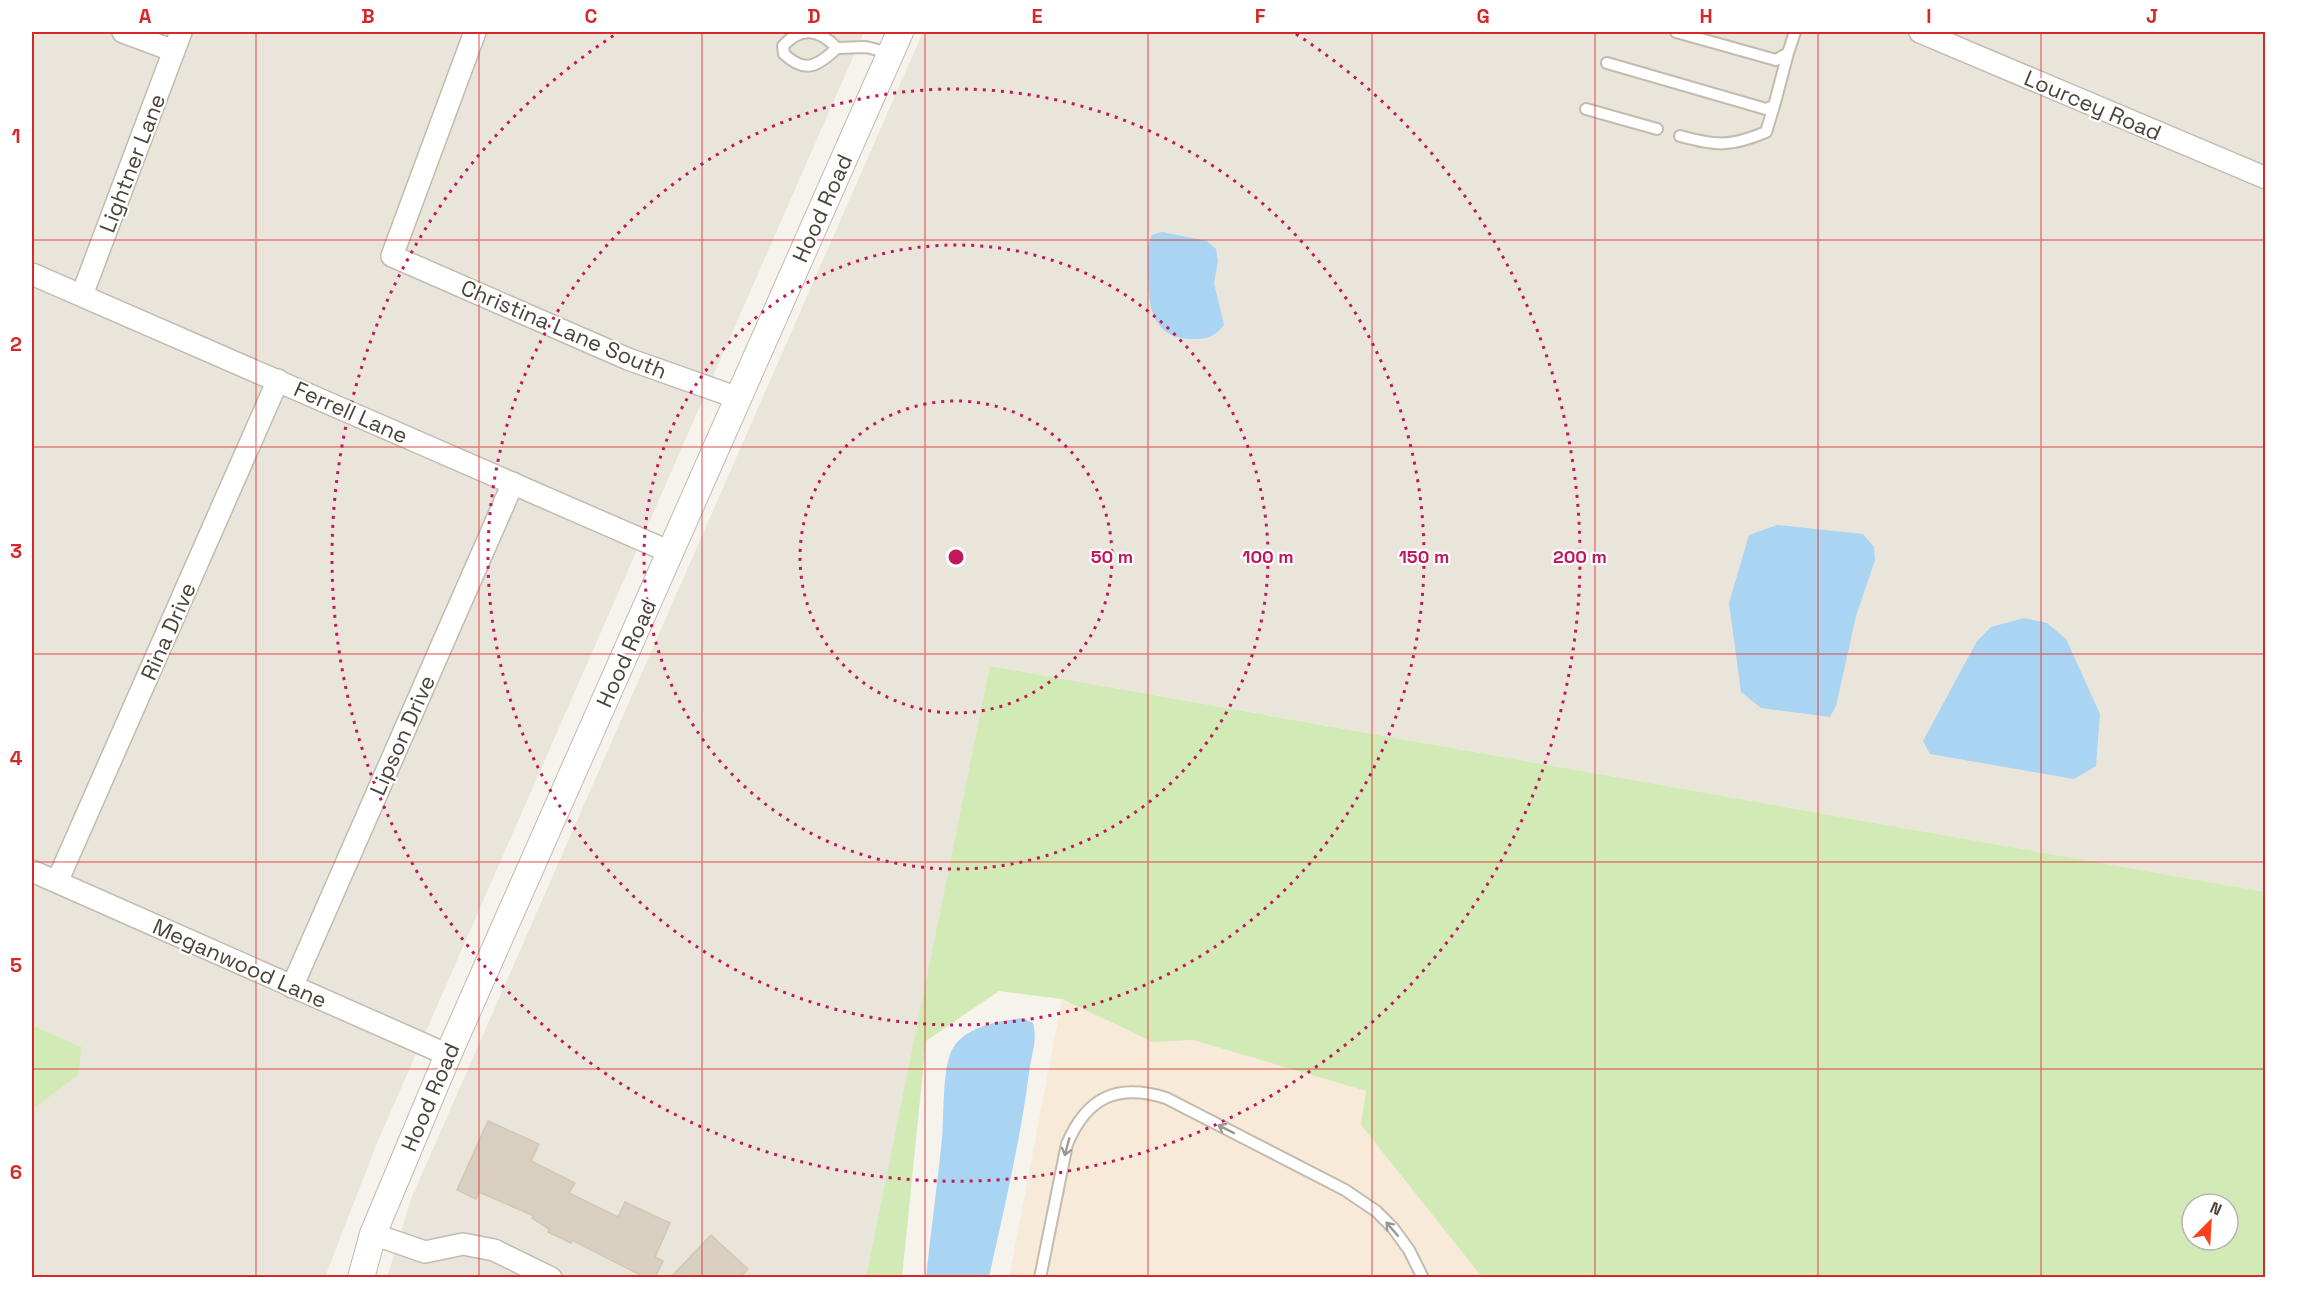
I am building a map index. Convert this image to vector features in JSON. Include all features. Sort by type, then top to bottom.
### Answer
[{"type":"street","points":[[123,32],[174,51]]},
{"type":"street","name":"Lightner Lane","points":[[82,295],[182,32]]},
{"type":"street","name":"Christina Lane South","points":[[475,32],[392,256],[628,359],[738,398]]},
{"type":"street","name":"Lourcey Road","points":[[1920,32],[2265,178]]},
{"type":"street","name":"Hood Road","points":[[361,1278],[373,1234],[448,1055],[895,42]]},
{"type":"street","name":"Ferrell Lane","points":[[32,274],[670,552]]},
{"type":"street","name":"Rina Drive","points":[[57,882],[278,380]]},
{"type":"street","name":"Lipson Drive","points":[[292,987],[513,483]]},
{"type":"street","name":"Meganwood Lane","points":[[32,871],[448,1055]]},
{"type":"street","points":[[373,1234],[425,1252],[463,1244],[494,1250],[551,1278]]},
{"type":"lane","points":[[837,48],[828,39],[813,32],[801,32],[791,37],[783,46],[784,54],[794,63],[809,66],[821,63],[837,48],[866,47],[895,42]]},
{"type":"lane","points":[[1676,32],[1776,60],[1788,53]]},
{"type":"lane","points":[[1680,136],[1707,144],[1740,143],[1766,132],[1795,32]]},
{"type":"lane","points":[[1607,63],[1766,109],[1774,106]]},
{"type":"lane","points":[[1586,110],[1657,129]]},
{"type":"lane","points":[[1040,1278],[1067,1144],[1075,1125],[1088,1110],[1104,1098],[1120,1092],[1144,1091],[1166,1098],[1345,1190],[1376,1211],[1393,1228],[1409,1250],[1424,1278]]},
{"type":"shaded area","points":[[32,32],[864,32],[377,1143],[325,1277],[32,1277],[32,1110],[77,1075],[82,1047],[32,1025]]},
{"type":"shaded area","points":[[923,32],[2265,32],[2265,892],[991,666],[866,1277],[387,1278],[411,1199]]},
{"type":"shaded area","points":[[1062,999],[1153,1042],[1193,1040],[1366,1091],[1361,1125],[1482,1277],[1009,1278]]},
{"type":"green space","points":[[990,666],[2265,892],[2265,1277],[1482,1277],[1361,1125],[1366,1091],[1193,1040],[1153,1042],[1062,999],[999,991],[926,1041],[902,1277],[866,1277]]},
{"type":"green space","points":[[32,1025],[82,1047],[78,1075],[32,1110]]},
{"type":"water","points":[[1162,232],[1207,241],[1216,249],[1218,261],[1214,283],[1224,325],[1212,335],[1201,339],[1182,338],[1170,334],[1156,319],[1149,297],[1148,253],[1152,235]]},
{"type":"water","points":[[1777,525],[1863,534],[1874,547],[1875,560],[1856,616],[1836,706],[1830,717],[1761,708],[1741,692],[1729,603],[1749,535]]},
{"type":"water","points":[[2024,618],[2047,623],[2066,639],[2100,714],[2096,766],[2074,779],[1930,754],[1923,741],[1977,641],[1991,627]]},
{"type":"water","points":[[1023,1018],[1033,1023],[1034,1042],[1016,1150],[989,1277],[926,1277],[949,1056],[966,1034],[994,1023]]},
{"type":"building","points":[[488,1121],[539,1144],[531,1161],[575,1183],[569,1193],[618,1217],[625,1202],[670,1223],[655,1257],[663,1261],[655,1278],[646,1278],[572,1240],[571,1243],[548,1232],[549,1229],[532,1218],[534,1216],[479,1192],[476,1199],[457,1190]]},
{"type":"building","points":[[711,1235],[748,1269],[740,1278],[670,1278]]}]
